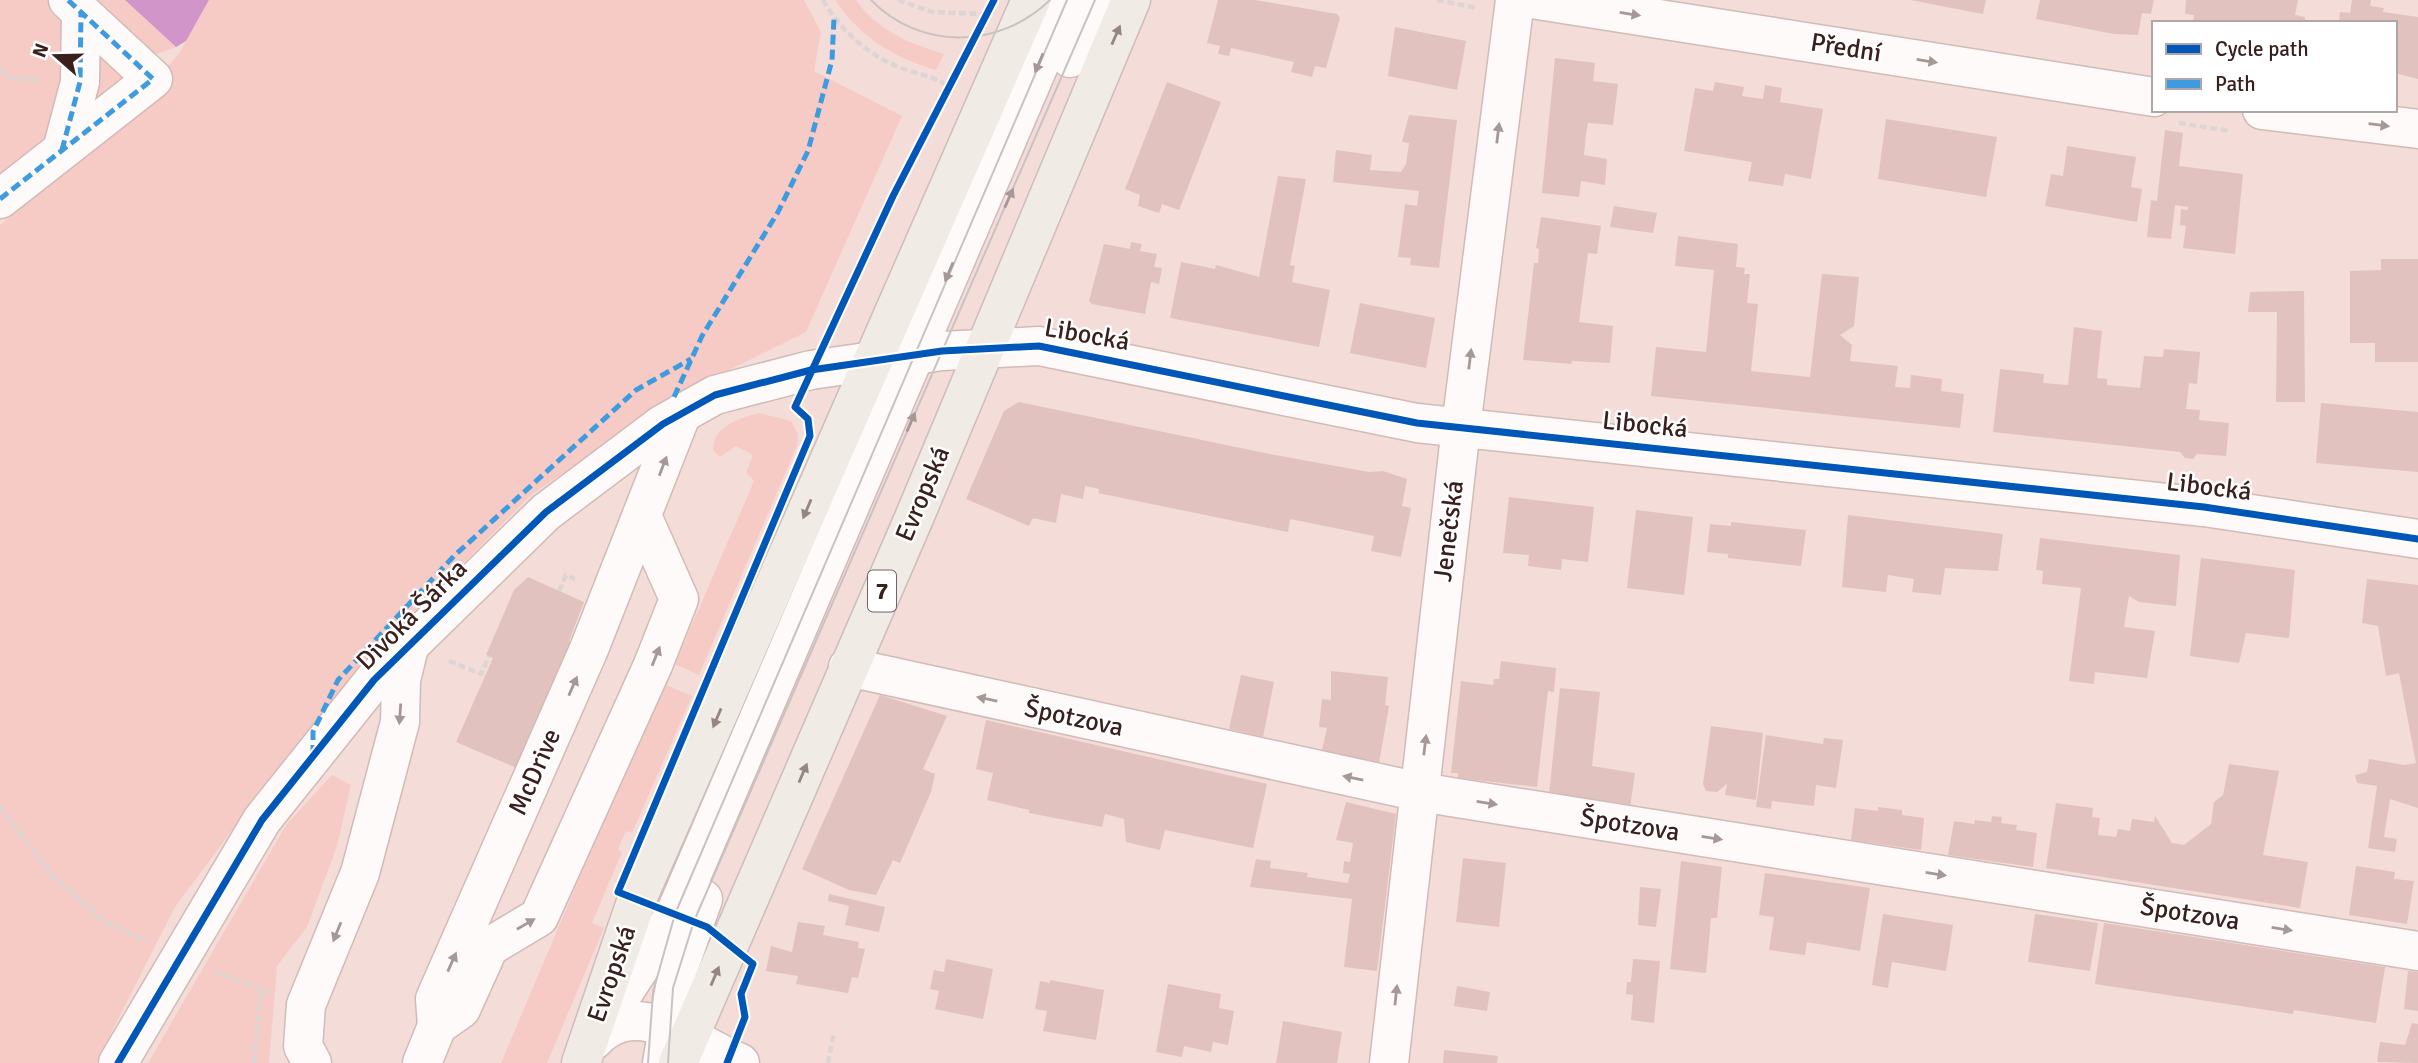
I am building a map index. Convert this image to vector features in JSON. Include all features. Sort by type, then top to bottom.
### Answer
[{"type":"main road","name":"Evropská","points":[[581,1058],[637,899],[1031,0]]},
{"type":"main road","name":"Evropská","points":[[668,1043],[848,667],[1131,0]]},
{"type":"street","points":[[649,1063],[668,1043],[678,969],[694,921],[927,353],[1064,7],[1064,0]]},
{"type":"street","points":[[668,1043],[657,973],[675,914],[927,353],[1095,0]]},
{"type":"street","name":"Jenečská","points":[[1389,1063],[1461,427],[1515,0]]},
{"type":"street","name":"Přední","points":[[1538,0],[2152,108]]},
{"type":"street","points":[[62,150],[80,82],[74,7]]},
{"type":"street","points":[[0,199],[153,79],[74,7]]},
{"type":"street","points":[[2248,121],[2418,129]]},
{"type":"street","name":"Libocká","points":[[872,361],[985,346],[1053,348],[1417,422],[2204,507],[2418,539]]},
{"type":"street","name":"Divoká Šárka","points":[[118,1063],[198,964],[262,820],[374,680],[425,652],[546,512],[682,413],[715,395],[811,370],[872,361]]},
{"type":"street","name":"McDrive","points":[[437,1026],[435,999],[589,649],[643,518],[682,413]]},
{"type":"street","points":[[422,1063],[437,1026],[461,1009],[489,947],[539,917],[653,665],[679,599],[643,518]]},
{"type":"street","points":[[312,1063],[303,1046],[306,1005],[360,873],[400,722],[401,680],[425,652]]},
{"type":"street","name":"Špotzova","points":[[848,667],[1420,792],[2418,951]]},
{"type":"street","points":[[581,1058],[675,914]]},
{"type":"street","points":[[581,1058],[612,1025],[637,1019],[668,1043],[740,1063]]},
{"type":"path","points":[[822,0],[841,26],[877,56],[905,70],[934,77],[948,86],[942,98]]},
{"type":"path","points":[[898,0],[932,12],[990,11]]},
{"type":"path","points":[[0,70],[11,78]]},
{"type":"path","points":[[2181,112],[2248,121]]},
{"type":"path","points":[[425,652],[481,674],[489,656]]},
{"type":"path","points":[[0,807],[53,876],[107,922],[198,964],[273,993]]},
{"type":"path","points":[[254,1063],[261,989]]},
{"type":"path","points":[[828,1063],[834,1032]]},
{"type":"shaded area","points":[[0,0],[51,0],[64,29],[61,124],[0,189]]},
{"type":"shaded area","points":[[89,0],[125,0],[176,47],[148,57]]},
{"type":"shaded area","points":[[125,0],[209,0],[186,41],[176,47]]},
{"type":"shaded area","points":[[209,0],[804,0],[821,32],[814,71],[902,116],[806,332],[674,397],[531,495],[369,658],[277,770],[175,907],[96,1063],[0,1063],[0,225],[152,96],[161,75],[180,52]]},
{"type":"shaded area","points":[[835,0],[856,0],[864,11],[884,28],[919,46],[944,54],[936,70],[906,59],[879,44],[855,25]]},
{"type":"shaded area","points":[[89,33],[139,81],[89,109]]},
{"type":"shaded area","points":[[759,413],[791,421],[798,434],[797,446],[699,675],[675,664],[754,481],[746,473],[753,455],[736,446],[720,457],[713,450],[714,441],[728,424]]},
{"type":"shaded area","points":[[662,683],[692,696],[632,833],[626,831],[618,849],[622,852],[592,923],[604,928],[547,1063],[501,1063]]},
{"type":"shaded area","points":[[332,775],[351,785],[337,846],[307,927],[277,966],[269,1063],[148,1063],[286,825]]},
{"type":"building","points":[[1218,0],[1255,0],[1337,14],[1340,18],[1326,68],[1315,66],[1312,77],[1291,72],[1294,62],[1231,48],[1229,56],[1218,54],[1220,46],[1207,43]]},
{"type":"building","points":[[1910,0],[1986,0],[1983,14]]},
{"type":"building","points":[[2040,0],[2154,0],[2151,14],[2142,13],[2138,35],[2114,34],[2036,19]]},
{"type":"building","points":[[2186,0],[2298,0],[2295,15],[2305,17],[2305,21],[2193,21],[2194,15],[2185,14]]},
{"type":"building","points":[[2352,0],[2371,0],[2370,6],[2384,8],[2383,12],[2418,17],[2418,79],[2397,74],[2397,21],[2339,21],[2340,12],[2350,13]]},
{"type":"building","points":[[1395,27],[1466,41],[1457,90],[1388,76]]},
{"type":"building","points":[[1555,58],[1595,63],[1593,81],[1618,84],[1613,125],[1588,123],[1586,134],[1584,155],[1607,159],[1605,185],[1581,181],[1579,197],[1542,193]]},
{"type":"building","points":[[1167,82],[1221,102],[1179,210],[1162,204],[1159,213],[1138,206],[1140,195],[1125,189]]},
{"type":"building","points":[[1715,82],[1744,87],[1742,96],[1763,99],[1765,85],[1782,88],[1780,102],[1823,109],[1811,179],[1785,174],[1783,186],[1748,181],[1752,162],[1684,151],[1695,88],[1713,91]]},
{"type":"building","points":[[1409,115],[1457,120],[1439,268],[1410,265],[1411,258],[1398,257],[1405,204],[1417,206],[1419,191],[1333,182],[1336,150],[1372,155],[1370,170],[1401,172],[1406,164],[1409,143],[1402,142]]},
{"type":"building","points":[[1886,119],[1997,137],[1986,197],[1878,179]]},
{"type":"building","points":[[2165,130],[2183,133],[2179,166],[2243,174],[2235,254],[2183,248],[2186,226],[2180,225],[2181,209],[2188,210],[2188,207],[2175,205],[2171,239],[2147,237],[2151,200],[2157,201]]},
{"type":"building","points":[[2067,146],[2136,157],[2131,187],[2142,189],[2137,222],[2045,206],[2051,174],[2063,176]]},
{"type":"building","points":[[1278,176],[1306,179],[1290,265],[1295,266],[1292,282],[1330,290],[1319,347],[1170,318],[1181,262],[1215,269],[1216,265],[1259,277]]},
{"type":"building","points":[[1614,206],[1657,213],[1653,233],[1610,227]]},
{"type":"building","points":[[1541,217],[1601,226],[1597,254],[1588,253],[1579,322],[1613,326],[1610,363],[1572,361],[1571,364],[1523,360],[1534,263],[1538,263],[1539,249],[1536,248]]},
{"type":"building","points":[[1678,236],[1738,244],[1736,267],[1745,268],[1744,274],[1750,274],[1747,303],[1758,304],[1751,371],[1810,377],[1822,274],[1859,277],[1854,326],[1840,335],[1852,345],[1850,361],[1898,366],[1895,387],[1910,388],[1911,375],[1942,379],[1941,391],[1964,394],[1960,428],[1651,396],[1656,347],[1706,352],[1714,270],[1675,266]]},
{"type":"building","points":[[1131,242],[1142,244],[1140,251],[1157,254],[1154,267],[1162,268],[1159,284],[1151,282],[1145,314],[1092,304],[1089,301],[1104,244],[1130,249]]},
{"type":"building","points":[[2381,259],[2418,259],[2418,362],[2375,362],[2375,343],[2350,343],[2350,271],[2381,270]]},
{"type":"building","points":[[2304,291],[2305,402],[2276,402],[2277,312],[2248,312],[2250,292]]},
{"type":"building","points":[[1360,303],[1435,318],[1426,368],[1350,353]]},
{"type":"building","points":[[2074,327],[2102,331],[2097,378],[2107,379],[2107,385],[2140,388],[2144,356],[2163,357],[2164,349],[2200,352],[2197,384],[2189,383],[2186,409],[2200,410],[2199,420],[2229,423],[2226,456],[2197,454],[2193,459],[2185,458],[2180,452],[1993,432],[2000,369],[2044,374],[2043,383],[2068,385]]},
{"type":"building","points":[[1019,402],[1275,455],[1369,472],[1383,471],[1407,479],[1402,506],[1411,508],[1401,557],[1371,551],[1374,536],[1290,519],[1288,532],[1098,493],[1099,489],[1085,486],[1083,499],[1061,494],[1056,523],[1033,518],[1029,526],[966,499],[1004,411]]},
{"type":"building","points":[[2321,403],[2418,412],[2418,472],[2316,463]]},
{"type":"building","points":[[1509,497],[1594,507],[1588,562],[1562,559],[1561,570],[1528,566],[1529,555],[1503,553]]},
{"type":"building","points":[[1636,510],[1693,517],[1684,595],[1627,588]]},
{"type":"building","points":[[1848,515],[2003,534],[1998,571],[1945,568],[1941,595],[1912,592],[1914,579],[1888,575],[1886,592],[1842,587]]},
{"type":"building","points":[[1731,522],[1806,530],[1801,566],[1728,558],[1728,554],[1707,552],[1710,524],[1731,526]]},
{"type":"building","points":[[2040,538],[2180,555],[2176,606],[2139,602],[2129,596],[2124,627],[2155,631],[2147,678],[2095,672],[2094,684],[2069,681],[2081,588],[2042,584],[2043,571],[2036,570]]},
{"type":"building","points":[[2201,558],[2295,570],[2289,638],[2246,633],[2239,663],[2190,656]]},
{"type":"building","points":[[528,577],[584,602],[569,641],[573,643],[519,769],[456,742],[493,658],[486,655],[514,590]]},
{"type":"building","points":[[2367,579],[2418,585],[2418,808],[2390,799],[2384,837],[2397,839],[2395,852],[2368,848],[2377,786],[2357,783],[2355,775],[2367,772],[2369,759],[2404,765],[2416,763],[2399,673],[2386,676],[2378,626],[2362,623]]},
{"type":"building","points":[[1501,661],[1556,668],[1554,692],[1548,691],[1537,787],[1458,778],[1458,773],[1451,773],[1461,681],[1493,685],[1494,679],[1499,679]]},
{"type":"building","points":[[1331,671],[1388,677],[1385,705],[1389,706],[1379,763],[1322,750],[1327,728],[1319,727],[1322,699],[1331,700]]},
{"type":"building","points":[[1241,675],[1274,682],[1263,737],[1229,729]]},
{"type":"building","points":[[1560,688],[1600,692],[1592,766],[1635,773],[1630,808],[1549,795]]},
{"type":"building","points":[[880,695],[947,716],[923,769],[935,774],[931,792],[900,863],[893,860],[876,895],[849,890],[802,869]]},
{"type":"building","points":[[986,720],[1267,784],[1253,848],[1165,830],[1160,850],[1126,842],[1124,819],[1105,814],[1102,827],[1029,813],[1029,810],[987,800],[993,773],[976,769]]},
{"type":"building","points":[[1711,726],[1763,733],[1756,800],[1725,795],[1727,784],[1717,792],[1706,791],[1703,784]]},
{"type":"building","points":[[1766,735],[1823,744],[1824,738],[1843,740],[1836,788],[1816,785],[1814,806],[1772,801],[1771,809],[1756,807]]},
{"type":"building","points":[[2229,764],[2279,771],[2263,855],[2308,862],[2300,908],[2046,868],[2056,803],[2093,808],[2092,817],[2100,818],[2098,835],[2116,837],[2118,829],[2130,831],[2132,819],[2154,822],[2155,816],[2172,843],[2184,845],[2211,824],[2214,802],[2223,795]]},
{"type":"building","points":[[1346,802],[1396,814],[1377,971],[1344,967],[1352,899],[1250,887],[1256,859],[1271,861],[1270,868],[1308,873],[1307,877],[1348,883],[1350,874],[1343,873],[1344,861],[1350,862],[1353,843],[1336,840]]},
{"type":"building","points":[[1878,807],[1902,810],[1902,815],[1924,818],[1921,850],[1851,840],[1855,808],[1878,811]]},
{"type":"building","points":[[1992,816],[2002,817],[2001,823],[2017,825],[2016,830],[2037,833],[2033,867],[1948,855],[1954,821],[1974,824],[1975,820],[1991,822]]},
{"type":"building","points":[[1463,858],[1506,863],[1499,927],[1456,922]]},
{"type":"building","points":[[1681,861],[1722,867],[1717,918],[1711,918],[1706,973],[1670,969]]},
{"type":"building","points":[[2356,866],[2395,872],[2394,879],[2414,881],[2407,924],[2349,915]]},
{"type":"building","points":[[1765,873],[1870,888],[1860,951],[1807,942],[1805,955],[1769,950],[1774,917],[1759,915]]},
{"type":"building","points":[[1640,887],[1661,889],[1656,927],[1638,925]]},
{"type":"building","points":[[829,894],[885,907],[879,932],[845,925],[849,906],[828,901]]},
{"type":"building","points":[[1883,914],[1953,925],[1946,971],[1892,962],[1888,988],[1872,985]]},
{"type":"building","points":[[2035,914],[2098,923],[2090,971],[2028,962]]},
{"type":"building","points":[[798,922],[825,926],[823,935],[859,942],[858,948],[865,949],[858,978],[852,977],[848,993],[796,984],[798,976],[766,971],[771,946],[792,952]]},
{"type":"building","points":[[2104,923],[2385,967],[2376,1023],[2294,1010],[2293,1014],[2095,984]]},
{"type":"building","points":[[946,959],[993,969],[983,1019],[935,1009],[939,991],[930,989],[934,970],[944,972]]},
{"type":"building","points":[[1633,959],[1660,961],[1654,1023],[1631,1020],[1633,995],[1626,994],[1627,982],[1631,982]]},
{"type":"building","points":[[2408,971],[2418,972],[2418,1011],[2404,1009]]},
{"type":"building","points":[[1050,980],[1104,990],[1096,1040],[1043,1031],[1047,1011],[1035,1009],[1040,981],[1050,983]]},
{"type":"building","points":[[1168,984],[1221,994],[1219,1008],[1234,1011],[1228,1045],[1213,1042],[1211,1052],[1184,1046],[1182,1057],[1156,1052]]},
{"type":"building","points":[[1457,986],[1490,992],[1487,1011],[1454,1006]]},
{"type":"building","points":[[1283,1021],[1342,1032],[1337,1063],[1276,1063]]},
{"type":"building","points":[[2412,1023],[2418,1024],[2418,1063],[2377,1062],[2380,1042],[2405,1045]]},
{"type":"building","points":[[1444,1050],[1498,1056],[1497,1063],[1443,1063]]},
{"type":"tram line","points":[[871,0],[891,17],[913,28],[960,38],[1008,28],[1030,16],[1050,0]]},
{"type":"tram line","points":[[648,1063],[653,992],[675,914],[1067,0]]},
{"type":"tram line","points":[[668,1063],[673,988],[694,921],[1095,0]]},
{"type":"marked path","points":[[0,199],[153,79],[68,0]]},
{"type":"marked path","points":[[62,150],[80,82],[81,13]]},
{"type":"marked path","points":[[674,397],[702,336],[778,212],[808,151],[832,60],[834,18]]},
{"type":"marked path","points":[[313,755],[313,732],[338,680],[454,556],[636,390],[691,359]]},
{"type":"cycle path","points":[[727,1063],[745,1017],[741,994],[753,964],[707,927],[618,892],[810,436],[808,419],[795,407],[893,196],[994,0]]},
{"type":"cycle path","points":[[118,1063],[262,820],[374,680],[546,512],[663,424],[715,395],[811,370],[942,351],[1039,346],[1417,423],[2204,507],[2418,539]]}]
